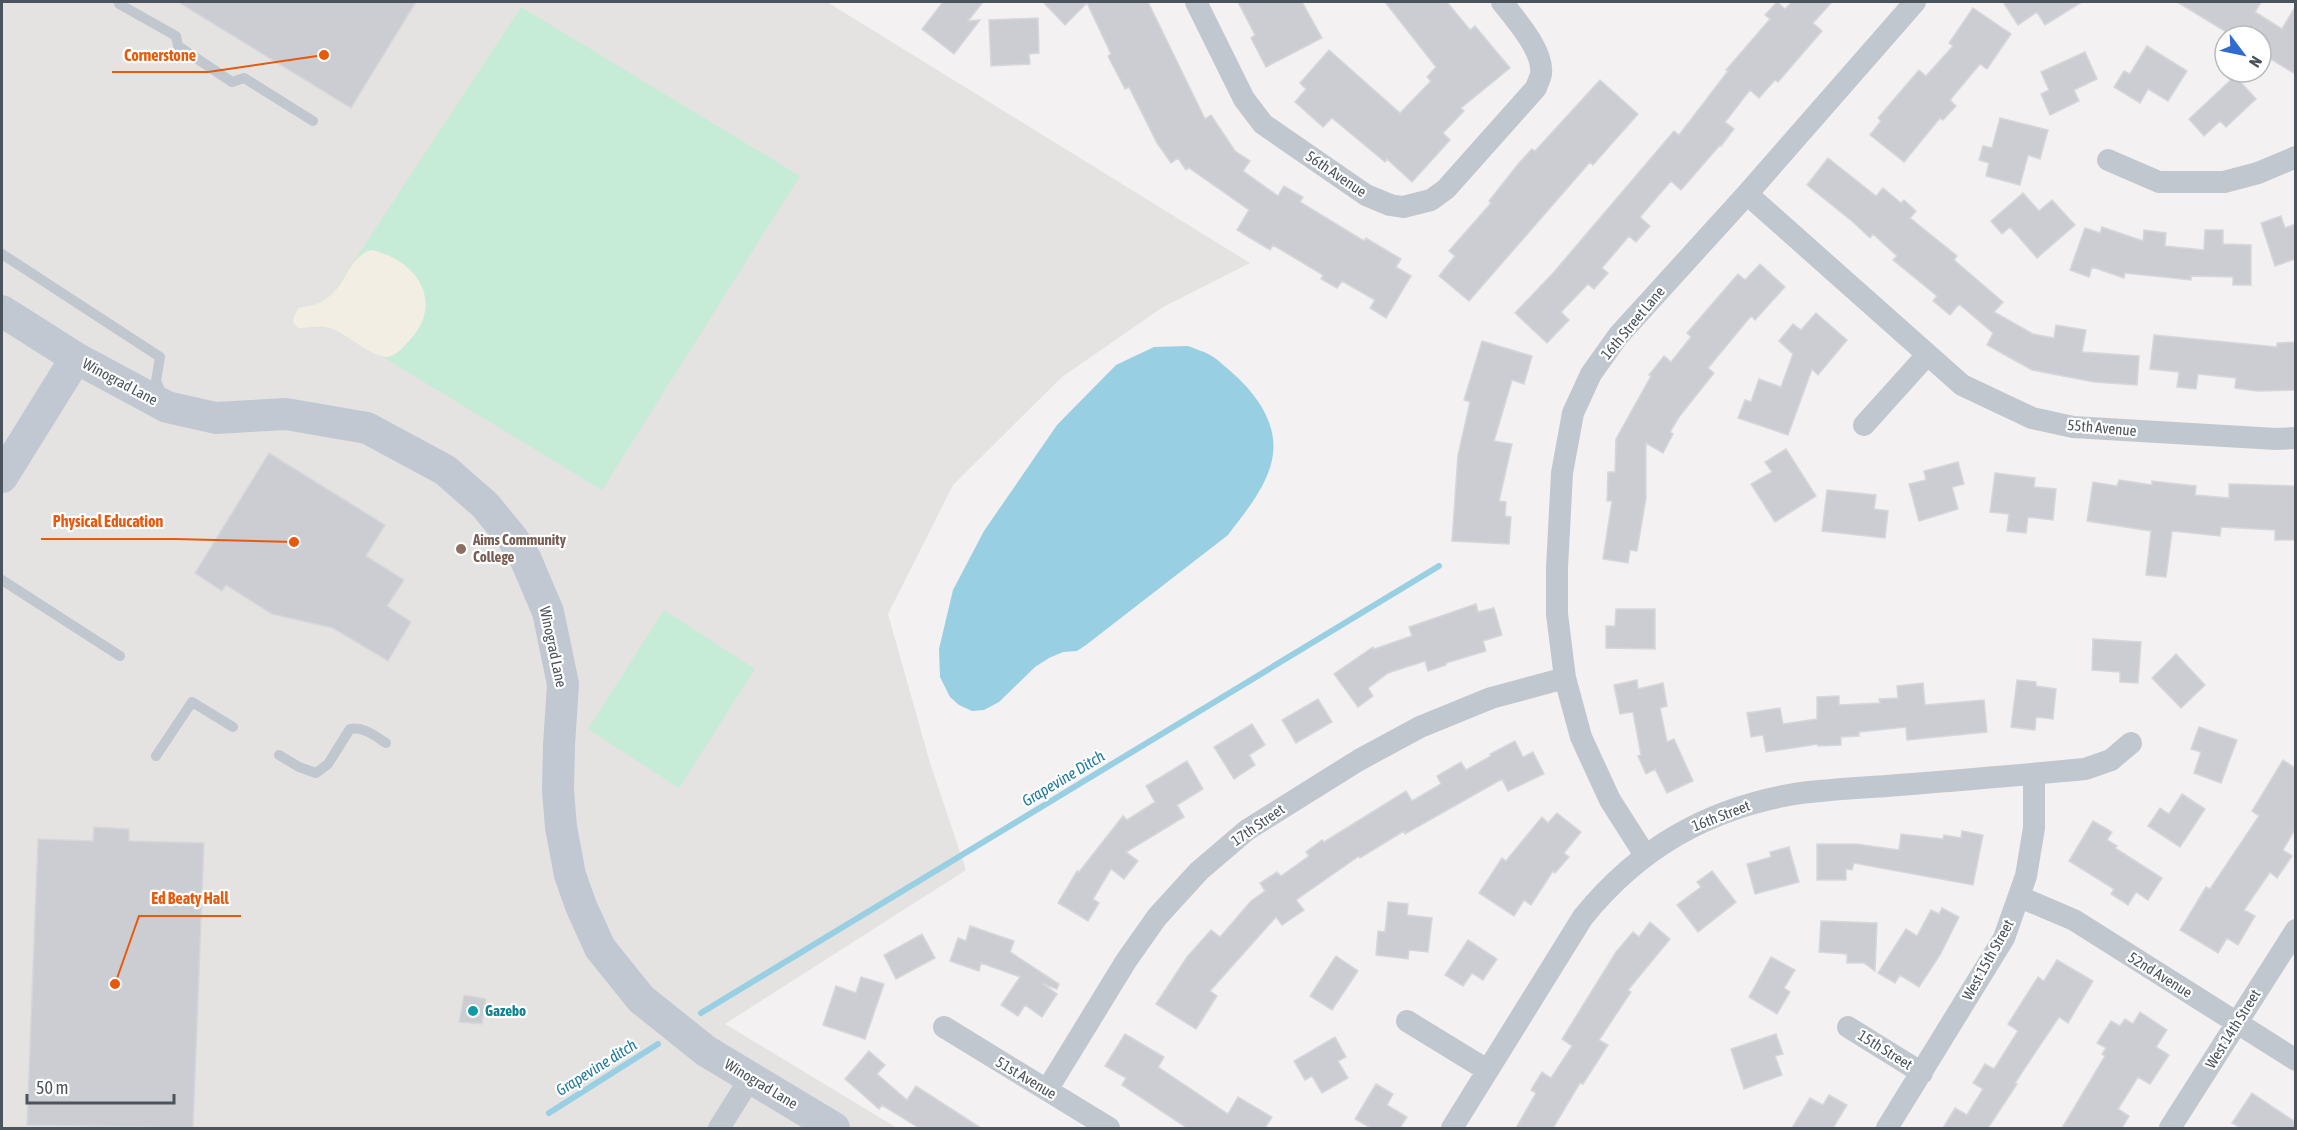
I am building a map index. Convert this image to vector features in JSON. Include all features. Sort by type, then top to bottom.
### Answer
[{"type":"street","name":"56th Avenue","points":[[1196,2],[1244,99],[1263,124],[1366,195],[1390,205],[1403,207],[1431,200],[1446,189],[1536,88],[1541,74],[1539,58],[1526,34],[1502,2]]},
{"type":"street","name":"16th Street Lane","points":[[1645,855],[1605,790],[1581,737],[1565,678],[1557,614],[1557,567],[1562,473],[1573,413],[1591,374],[1618,336],[1747,194],[1915,2]]},
{"type":"street","points":[[2108,160],[2159,182],[2224,182],[2258,173],[2295,157]]},
{"type":"street","name":"55th Avenue","points":[[1747,194],[1962,385],[2032,418],[2088,428],[2276,439],[2295,438]]},
{"type":"street","name":"Winograd Lane","points":[[2,311],[76,358],[167,407],[216,418],[286,414],[367,429],[445,470],[485,505],[513,538],[526,560],[548,612],[563,684],[558,791],[561,827],[570,875],[585,917],[600,948],[641,999],[706,1051],[834,1128]]},
{"type":"street","points":[[1864,425],[1927,355]]},
{"type":"street","points":[[2,477],[76,358]]},
{"type":"street","name":"17th Street","points":[[1047,1090],[1126,961],[1157,917],[1199,871],[1247,830],[1359,760],[1420,727],[1491,698],[1565,678]]},
{"type":"street","name":"16th Street","points":[[1452,1128],[1583,917],[1604,893],[1645,855],[1692,826],[1743,805],[1785,796],[2085,769],[2111,760],[2131,743]]},
{"type":"street","name":"West 15th Street","points":[[1887,1128],[2004,938],[2026,876],[2034,828],[2034,774]]},
{"type":"street","name":"52nd Avenue","points":[[2020,897],[2074,920],[2295,1060]]},
{"type":"street","name":"West 14th Street","points":[[2170,1128],[2295,930]]},
{"type":"street","points":[[1407,1021],[1487,1070]]},
{"type":"street","name":"51st Avenue","points":[[944,1027],[1109,1128]]},
{"type":"street","name":"15th Street","points":[[1848,1027],[1922,1073]]},
{"type":"street","points":[[719,1128],[751,1077]]},
{"type":"lane","points":[[119,4],[176,36],[178,46],[232,82],[244,78],[313,120]]},
{"type":"lane","points":[[2,254],[160,357],[156,381],[167,407]]},
{"type":"lane","points":[[2,580],[120,657]]},
{"type":"lane","points":[[156,756],[192,702],[233,727]]},
{"type":"lane","points":[[279,755],[300,767],[316,772],[327,764],[350,729],[364,730],[386,743]]},
{"type":"shaded area","name":"Aims Community College","points":[[2,2],[827,2],[1250,263],[1163,307],[1062,377],[953,485],[888,614],[930,763],[966,870],[725,1024],[897,1128],[2,1128]]},
{"type":"green space","points":[[521,7],[800,176],[602,490],[383,357],[328,327],[298,328],[293,323],[298,308],[318,303],[334,292]]},
{"type":"green space","points":[[664,610],[755,669],[679,788],[588,729]]},
{"type":"sand","points":[[371,250],[387,255],[413,272],[421,284],[425,297],[425,312],[420,326],[402,348],[388,357],[367,350],[330,328],[298,328],[293,323],[298,308],[326,299],[338,287],[357,259]]},
{"type":"water","points":[[1188,346],[1205,352],[1219,361],[1247,387],[1263,409],[1272,433],[1272,460],[1265,480],[1254,499],[1228,535],[1086,645],[1077,651],[1063,652],[1049,658],[1035,667],[999,702],[984,710],[972,711],[959,705],[950,697],[940,677],[939,649],[953,590],[984,531],[1057,425],[1116,365],[1154,347]]},
{"type":"building","points":[[178,2],[416,2],[351,108]]},
{"type":"building","points":[[943,2],[983,2],[968,21],[980,20],[954,54],[922,29]]},
{"type":"building","points":[[1043,2],[1148,2],[1205,119],[1211,115],[1235,151],[1250,161],[1243,171],[1278,196],[1284,186],[1303,197],[1300,202],[1364,241],[1366,238],[1401,259],[1396,267],[1411,276],[1386,318],[1370,308],[1375,300],[1342,281],[1337,288],[1321,279],[1323,275],[1273,245],[1270,250],[1237,230],[1249,210],[1189,168],[1186,170],[1178,158],[1171,163],[1157,143],[1129,87],[1125,89],[1108,56],[1111,54],[1087,3],[1065,25]]},
{"type":"building","points":[[1238,2],[1302,2],[1322,38],[1266,67],[1251,38],[1255,35]]},
{"type":"building","points":[[1385,2],[1447,2],[1470,30],[1475,26],[1510,68],[1461,108],[1464,111],[1443,133],[1450,140],[1412,182],[1387,159],[1385,162],[1332,118],[1323,127],[1295,102],[1306,89],[1300,83],[1329,50],[1400,113],[1431,81],[1427,77],[1436,67]]},
{"type":"building","points":[[1777,2],[1785,9],[1792,2],[1832,2],[1813,23],[1822,31],[1778,82],[1775,80],[1759,98],[1750,90],[1725,122],[1734,129],[1721,146],[1681,190],[1671,181],[1640,217],[1650,226],[1636,242],[1629,236],[1602,268],[1608,273],[1594,289],[1588,284],[1561,312],[1569,320],[1547,343],[1515,313],[1554,272],[1674,131],[1679,135],[1728,71],[1726,70],[1770,19],[1765,15]]},
{"type":"building","points":[[2003,2],[2082,2],[2045,25],[2037,12],[2018,25]]},
{"type":"building","points":[[2177,2],[2261,2],[2255,12],[2282,29],[2295,7],[2295,74],[2273,60],[2273,24],[2213,24]]},
{"type":"building","points":[[1973,8],[2011,34],[1987,69],[1980,64],[1950,100],[1956,106],[1943,120],[1940,118],[1904,162],[1870,135],[1881,121],[1878,118],[1919,70],[1926,76],[1953,46],[1949,43]]},
{"type":"building","points":[[1038,18],[1039,53],[1029,54],[1030,64],[991,66],[989,20]]},
{"type":"building","points":[[2147,46],[2187,71],[2168,101],[2148,89],[2140,103],[2114,87],[2124,71],[2130,74]]},
{"type":"building","points":[[2085,52],[2097,79],[2074,90],[2079,101],[2050,115],[2041,94],[2049,90],[2041,72]]},
{"type":"building","points":[[1600,80],[1638,114],[1593,165],[1590,162],[1469,301],[1439,276],[1455,256],[1449,251],[1491,203],[1489,201],[1519,163],[1532,149],[1535,151]]},
{"type":"building","points":[[2226,84],[2242,84],[2256,99],[2226,127],[2220,121],[2204,136],[2189,119]]},
{"type":"building","points":[[2000,118],[2048,130],[2040,159],[2028,155],[2020,185],[1986,176],[1989,163],[1979,160],[1983,146],[1992,148]]},
{"type":"building","points":[[1828,158],[1876,196],[1883,188],[1901,203],[1904,200],[1916,211],[1910,218],[1957,256],[1954,260],[2003,302],[1994,312],[2033,334],[2054,338],[2056,325],[2086,330],[2082,352],[2139,356],[2137,385],[2094,382],[2032,370],[1987,345],[1993,333],[1959,304],[1950,315],[1933,301],[1937,296],[1893,260],[1897,256],[1873,234],[1870,238],[1807,185]]},
{"type":"building","points":[[2023,193],[2039,211],[2052,200],[2075,225],[2037,258],[2010,227],[2002,234],[1991,221]]},
{"type":"building","points":[[2281,216],[2285,228],[2295,224],[2295,259],[2275,266],[2261,223]]},
{"type":"building","points":[[2102,227],[2143,241],[2144,230],[2166,233],[2165,246],[2204,250],[2205,230],[2223,230],[2223,244],[2251,245],[2251,285],[2233,285],[2233,277],[2191,276],[2191,280],[2125,273],[2124,278],[2092,267],[2089,277],[2070,270],[2085,228],[2100,233]]},
{"type":"building","points":[[1760,264],[1785,287],[1755,320],[1751,316],[1708,368],[1714,373],[1679,417],[1670,432],[1673,434],[1663,453],[1646,443],[1646,498],[1637,551],[1630,550],[1628,563],[1603,559],[1612,501],[1607,501],[1608,472],[1615,472],[1616,439],[1651,376],[1649,375],[1664,356],[1671,362],[1691,337],[1687,333],[1738,274],[1745,280]]},
{"type":"building","points":[[1816,313],[1847,340],[1818,375],[1812,369],[1788,435],[1738,418],[1745,400],[1751,402],[1759,379],[1781,387],[1793,354],[1779,341],[1793,324],[1801,330]]},
{"type":"building","points":[[2154,335],[2277,347],[2277,343],[2295,342],[2295,390],[2257,391],[2235,388],[2236,378],[2198,374],[2196,389],[2177,387],[2179,372],[2150,369]]},
{"type":"building","points":[[1482,341],[1532,356],[1524,384],[1512,380],[1494,441],[1512,444],[1499,501],[1506,502],[1505,516],[1511,517],[1509,544],[1452,541],[1458,455],[1470,402],[1464,400]]},
{"type":"building","points":[[1786,449],[1816,496],[1775,522],[1751,484],[1772,472],[1765,462]]},
{"type":"building","points":[[269,453],[385,525],[366,556],[404,580],[387,606],[411,622],[388,661],[333,628],[272,614],[226,585],[222,591],[195,573]]},
{"type":"building","points":[[1958,462],[1964,484],[1952,487],[1958,509],[1919,521],[1909,484],[1926,480],[1924,471]]},
{"type":"building","points":[[1995,473],[2035,478],[2034,487],[2056,489],[2053,520],[2028,517],[2026,533],[2007,531],[2009,514],[1990,512]]},
{"type":"building","points":[[2119,480],[2152,485],[2152,481],[2196,486],[2195,495],[2229,498],[2229,484],[2295,486],[2295,540],[2275,540],[2275,530],[2221,527],[2220,536],[2172,531],[2166,577],[2146,575],[2151,531],[2087,521],[2093,482],[2117,486]]},
{"type":"building","points":[[1827,490],[1876,495],[1874,509],[1888,511],[1885,538],[1822,531]]},
{"type":"building","points":[[1476,604],[1478,612],[1494,608],[1502,635],[1483,641],[1486,651],[1428,671],[1425,661],[1388,673],[1368,688],[1373,696],[1358,707],[1334,674],[1373,647],[1374,649],[1412,636],[1409,627]]},
{"type":"building","points":[[1616,609],[1655,609],[1655,649],[1606,648],[1606,626],[1615,626]]},
{"type":"building","points":[[2093,639],[2141,642],[2138,683],[2120,682],[2120,672],[2092,670]]},
{"type":"building","points":[[2176,654],[2205,685],[2181,708],[2152,678]]},
{"type":"building","points":[[1637,680],[1638,689],[1663,683],[1667,706],[1660,708],[1667,742],[1674,739],[1693,781],[1667,793],[1655,769],[1646,774],[1638,756],[1641,755],[1633,712],[1620,714],[1614,685]]},
{"type":"building","points":[[2017,680],[2036,682],[2036,686],[2056,689],[2053,719],[2036,717],[2035,730],[2011,727]]},
{"type":"building","points":[[1923,683],[1925,705],[1984,700],[1987,732],[1907,740],[1906,727],[1859,732],[1859,736],[1841,737],[1841,745],[1818,746],[1818,744],[1766,752],[1763,735],[1751,737],[1747,713],[1780,708],[1783,724],[1817,719],[1817,697],[1839,696],[1839,705],[1880,703],[1879,699],[1898,698],[1897,686]]},
{"type":"building","points":[[1318,699],[1332,722],[1296,743],[1282,720]]},
{"type":"building","points":[[1252,724],[1265,745],[1249,755],[1255,765],[1234,779],[1214,747]]},
{"type":"building","points":[[2199,727],[2237,740],[2221,783],[2194,773],[2201,752],[2191,749]]},
{"type":"building","points":[[1515,741],[1523,757],[1533,752],[1544,774],[1508,791],[1502,779],[1405,834],[1404,831],[1360,858],[1359,856],[1296,900],[1304,910],[1282,925],[1276,917],[1210,991],[1217,996],[1196,1029],[1156,1004],[1187,957],[1211,930],[1220,937],[1251,901],[1265,891],[1260,883],[1277,872],[1281,876],[1309,856],[1306,852],[1322,840],[1324,842],[1406,791],[1412,801],[1441,784],[1437,776],[1461,762],[1466,770]]},
{"type":"building","points":[[2283,760],[2295,768],[2295,829],[2283,850],[2292,856],[2277,878],[2270,872],[2244,910],[2255,916],[2238,945],[2227,938],[2218,953],[2180,930],[2206,887],[2210,889],[2259,816],[2252,811]]},
{"type":"building","points":[[1187,761],[1203,789],[1177,805],[1184,817],[1126,852],[1138,861],[1124,879],[1111,869],[1093,899],[1099,903],[1088,921],[1058,903],[1077,871],[1079,872],[1123,816],[1127,820],[1155,802],[1146,786]]},
{"type":"building","points":[[2182,794],[2205,809],[2180,847],[2148,826],[2160,808],[2169,814]]},
{"type":"building","points":[[1557,813],[1581,832],[1564,853],[1569,857],[1555,873],[1553,871],[1531,905],[1524,900],[1514,916],[1479,893],[1502,858],[1506,861],[1542,817],[1548,823]]},
{"type":"building","points":[[2093,821],[2112,832],[2107,840],[2117,846],[2115,848],[2162,878],[2148,900],[2136,892],[2128,905],[2111,894],[2114,889],[2069,861]]},
{"type":"building","points":[[94,827],[129,829],[129,841],[204,843],[193,1128],[27,1125],[38,839],[93,841]]},
{"type":"building","points":[[1962,831],[1983,835],[1973,885],[1854,863],[1852,870],[1846,869],[1846,880],[1817,880],[1817,844],[1856,844],[1899,850],[1901,834],[1943,839],[1944,835],[1961,838]]},
{"type":"building","points":[[1789,847],[1799,882],[1755,894],[1747,864],[1771,857],[1770,852]]},
{"type":"building","points":[[1712,871],[1736,902],[1698,932],[1677,905],[1701,887],[1697,882]]},
{"type":"building","points":[[1388,902],[1408,904],[1407,915],[1432,918],[1428,952],[1409,950],[1408,959],[1376,955],[1378,931],[1385,932]]},
{"type":"building","points":[[1942,908],[1959,917],[1940,955],[1919,987],[1900,975],[1895,983],[1878,973],[1906,929],[1917,936],[1931,910],[1939,914]]},
{"type":"building","points":[[1821,921],[1877,923],[1875,971],[1864,963],[1847,963],[1847,954],[1819,952]]},
{"type":"building","points":[[1650,922],[1670,939],[1628,990],[1631,992],[1599,1040],[1608,1045],[1583,1084],[1580,1083],[1553,1128],[1516,1128],[1536,1093],[1531,1090],[1542,1072],[1551,1078],[1572,1046],[1562,1039],[1616,952],[1633,932],[1639,937]]},
{"type":"building","points":[[970,926],[1014,941],[1010,952],[1059,984],[1057,989],[1043,984],[1057,994],[1042,1017],[1025,1005],[1018,1016],[1001,1005],[1020,977],[981,963],[979,971],[950,961],[958,938],[966,941]]},
{"type":"building","points":[[922,934],[935,958],[896,979],[884,955]]},
{"type":"building","points":[[1468,940],[1497,959],[1483,980],[1472,973],[1463,986],[1445,975]]},
{"type":"building","points":[[1336,956],[1358,971],[1332,1010],[1310,996]]},
{"type":"building","points":[[1771,957],[1795,970],[1784,988],[1790,992],[1777,1014],[1749,997]]},
{"type":"building","points":[[2057,960],[2093,981],[2068,1023],[2059,1017],[1988,1128],[1943,1128],[1955,1108],[1967,1115],[1983,1089],[1973,1083],[1985,1064],[1994,1069],[2018,1031],[2008,1024],[2038,977],[2044,981]]},
{"type":"building","points":[[861,977],[884,984],[865,1039],[823,1025],[836,986],[856,993]]},
{"type":"building","name":"Gazebo","points":[[464,995],[486,999],[482,1024],[459,1022]]},
{"type":"building","points":[[2140,1012],[2167,1030],[2156,1047],[2169,1055],[2150,1084],[2138,1077],[2118,1109],[2129,1116],[2122,1128],[2062,1128],[2105,1056],[2102,1054],[2106,1048],[2097,1043],[2111,1021],[2120,1026],[2125,1019],[2133,1024]]},
{"type":"building","points":[[1125,1034],[1164,1057],[1158,1067],[1228,1114],[1238,1097],[1272,1117],[1265,1128],[1187,1128],[1122,1085],[1126,1078],[1105,1066]]},
{"type":"building","points":[[1776,1034],[1783,1054],[1775,1056],[1782,1075],[1744,1089],[1731,1049]]},
{"type":"building","points":[[1335,1037],[1346,1057],[1338,1061],[1348,1078],[1322,1093],[1312,1076],[1305,1080],[1294,1061]]},
{"type":"building","points":[[869,1051],[885,1065],[877,1074],[907,1100],[916,1086],[981,1128],[919,1128],[882,1105],[879,1109],[845,1079]]},
{"type":"building","points":[[1376,1084],[1393,1094],[1387,1105],[1407,1117],[1400,1128],[1371,1128],[1355,1119]]},
{"type":"building","points":[[2252,1093],[2295,1122],[2295,1128],[2241,1128],[2232,1123]]},
{"type":"building","points":[[1829,1095],[1847,1105],[1833,1128],[1792,1128],[1810,1098],[1823,1105]]},
{"type":"waterway","name":"Grapevine Ditch","points":[[701,1013],[1439,566]]},
{"type":"waterway","name":"Grapevine ditch","points":[[549,1113],[658,1044]]},
{"type":"place","name":"Cornerstone","points":[[324,55]]},
{"type":"place","name":"Physical Education","points":[[294,542]]},
{"type":"place","name":"Aims Community College","points":[[461,549]]},
{"type":"place","name":"Ed Beaty Hall","points":[[115,984]]},
{"type":"place","name":"Gazebo","points":[[473,1011]]}]
